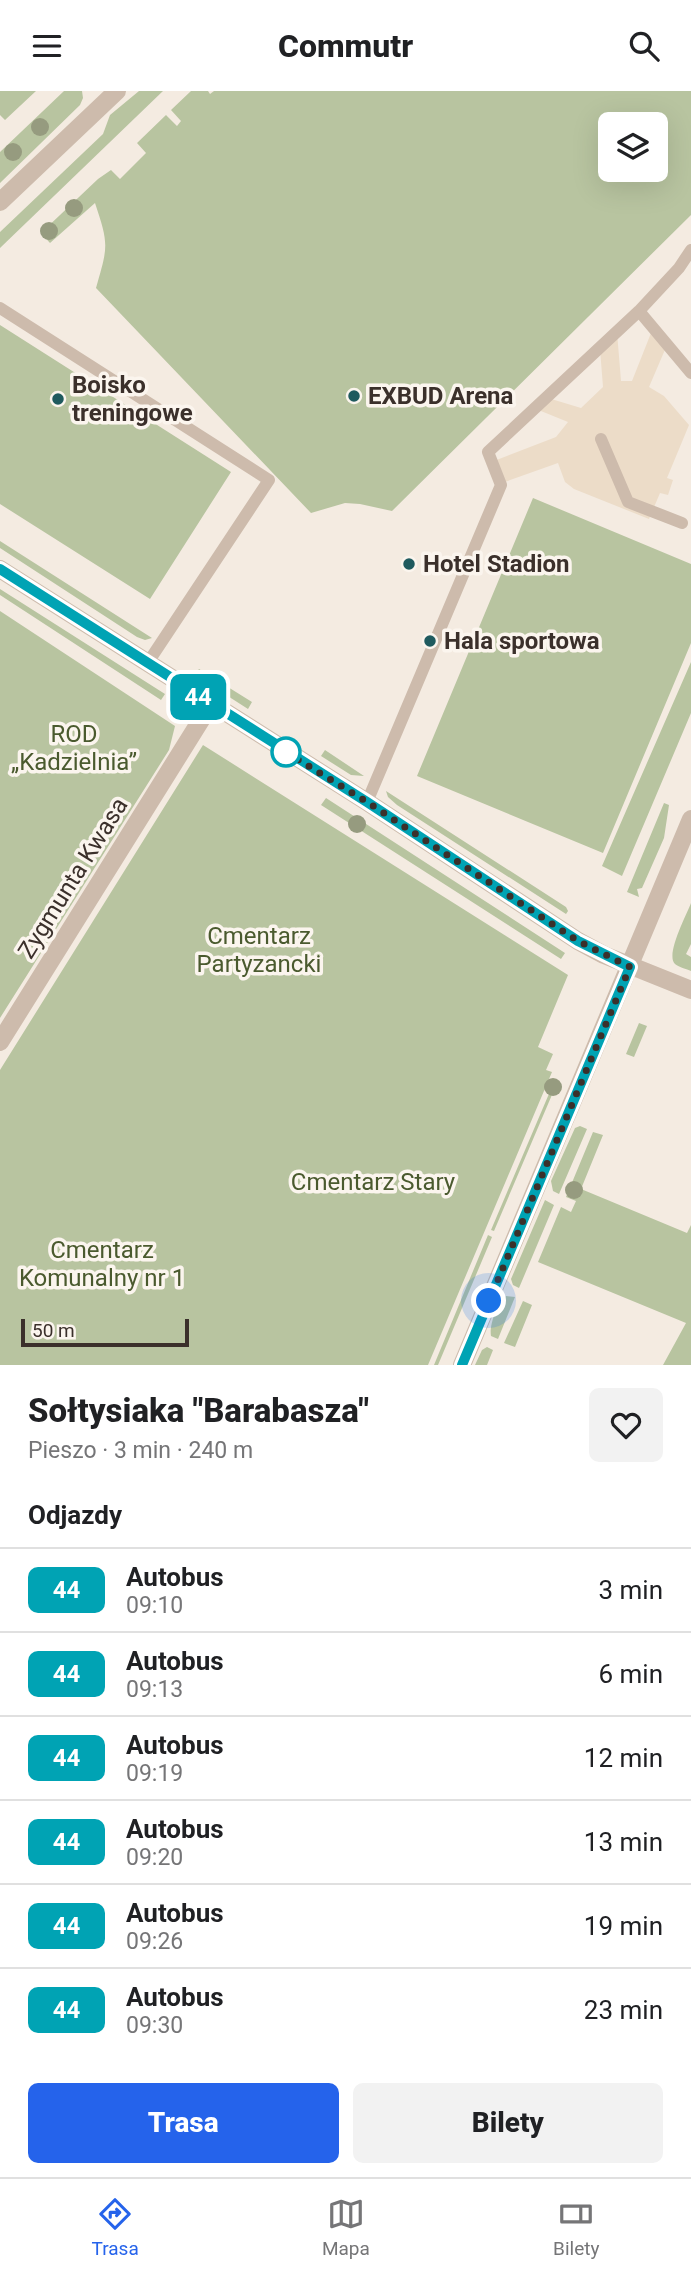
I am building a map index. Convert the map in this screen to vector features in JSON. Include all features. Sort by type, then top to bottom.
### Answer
[{"type":"street","points":[[0,202],[108,94]]},
{"type":"street","points":[[0,569],[367,802],[578,941],[630,967],[691,991]]},
{"type":"street","name":"Zygmunta Kwasa","points":[[0,1041],[211,704]]},
{"type":"street","points":[[462,1365],[691,818]]},
{"type":"lane","points":[[367,802],[501,485],[488,452],[639,311],[679,268],[691,250]]},
{"type":"lane","points":[[0,308],[269,479],[147,664]]},
{"type":"lane","points":[[639,311],[691,373]]},
{"type":"lane","points":[[601,439],[628,502],[682,523]]},
{"type":"green space","points":[[0,91],[36,91],[5,120],[0,115]]},
{"type":"green space","points":[[64,91],[82,91],[80,105],[0,183],[0,152]]},
{"type":"green space","points":[[139,91],[163,91],[0,248],[0,232],[103,134],[110,115]]},
{"type":"green space","name":"EXBUD Arena","points":[[191,91],[208,91],[210,94],[214,91],[691,91],[691,215],[392,511],[345,503],[311,513],[96,288],[103,263],[105,237],[95,203],[50,243],[41,233],[111,170],[120,179],[146,153],[137,143],[166,115],[177,126],[181,121],[171,110]]},
{"type":"green space","name":"Boisko treningowe","points":[[0,325],[231,472],[150,599],[0,504]]},
{"type":"green space","points":[[533,498],[691,564],[691,643],[603,853],[417,776]]},
{"type":"green space","points":[[0,541],[152,638],[145,640],[137,637],[0,548]]},
{"type":"green space","points":[[0,589],[165,694],[161,700],[0,595]]},
{"type":"green space","name":"ROD „Kadzielnia”","points":[[0,611],[175,726],[169,750],[0,1018]]},
{"type":"green space","points":[[691,662],[691,713],[622,876],[602,866]]},
{"type":"green space","points":[[199,669],[252,702],[248,709],[195,675]]},
{"type":"green space","points":[[203,745],[568,975],[538,1047],[553,1054],[546,1070],[552,1072],[428,1365],[0,1365],[0,1070]]},
{"type":"green space","points":[[325,750],[364,776],[351,775],[321,756]]},
{"type":"green space","points":[[386,791],[566,907],[566,914],[397,805],[388,797]]},
{"type":"green space","points":[[326,798],[565,953],[561,959],[321,805]]},
{"type":"green space","points":[[664,803],[669,805],[664,838],[642,888],[637,889],[639,897],[627,892]]},
{"type":"green space","points":[[691,903],[691,944],[686,954],[691,957],[691,971],[675,964],[673,952]]},
{"type":"green space","points":[[639,1023],[647,1026],[634,1057],[626,1054]]},
{"type":"green space","points":[[554,1082],[557,1083],[494,1231],[491,1230]]},
{"type":"green space","points":[[580,1126],[587,1129],[559,1194],[553,1191],[551,1181],[575,1128]]},
{"type":"green space","points":[[593,1132],[603,1135],[581,1189],[687,1233],[691,1225],[691,1365],[663,1365],[686,1323],[538,1262],[561,1207],[571,1212],[576,1201],[566,1197]]},
{"type":"green space","points":[[545,1200],[554,1205],[519,1288],[513,1285],[511,1279]]},
{"type":"green space","points":[[488,1235],[492,1237],[438,1365],[434,1365]]},
{"type":"green space","points":[[506,1296],[515,1297],[498,1339],[491,1336],[491,1326],[497,1309]]},
{"type":"green space","points":[[523,1301],[532,1305],[515,1347],[504,1343]]},
{"type":"green space","points":[[487,1347],[493,1350],[487,1365],[475,1365],[482,1350]]},
{"type":"shaded area","points":[[653,328],[667,345],[649,387],[664,396],[689,425],[667,478],[673,480],[668,495],[660,493],[649,519],[574,489],[565,482],[558,463],[502,483],[494,461],[556,437],[568,422],[536,409],[548,398],[581,408],[603,387],[600,349],[617,332],[621,381],[632,381]]},
{"type":"bus line","name":"44","points":[[0,569],[367,802],[578,941],[630,967],[462,1365]]},
{"type":"place","name":"EXBUD Arena","points":[[354,396]]},
{"type":"place","name":"Boisko treningowe","points":[[58,399]]},
{"type":"place","name":"Hotel Stadion","points":[[409,564]]},
{"type":"place","name":"Hala sportowa","points":[[430,641]]},
{"type":"route","points":[[286,752],[276,746],[367,802],[578,941],[630,967],[489,1301]]},
{"type":"park label","name":"Cmentarz Partyzancki","points":[[259,950]]},
{"type":"park label","name":"Cmentarz Stary","points":[[373,1182]]},
{"type":"park label","name":"Cmentarz Komunalny nr 1","points":[[102,1264]]}]
